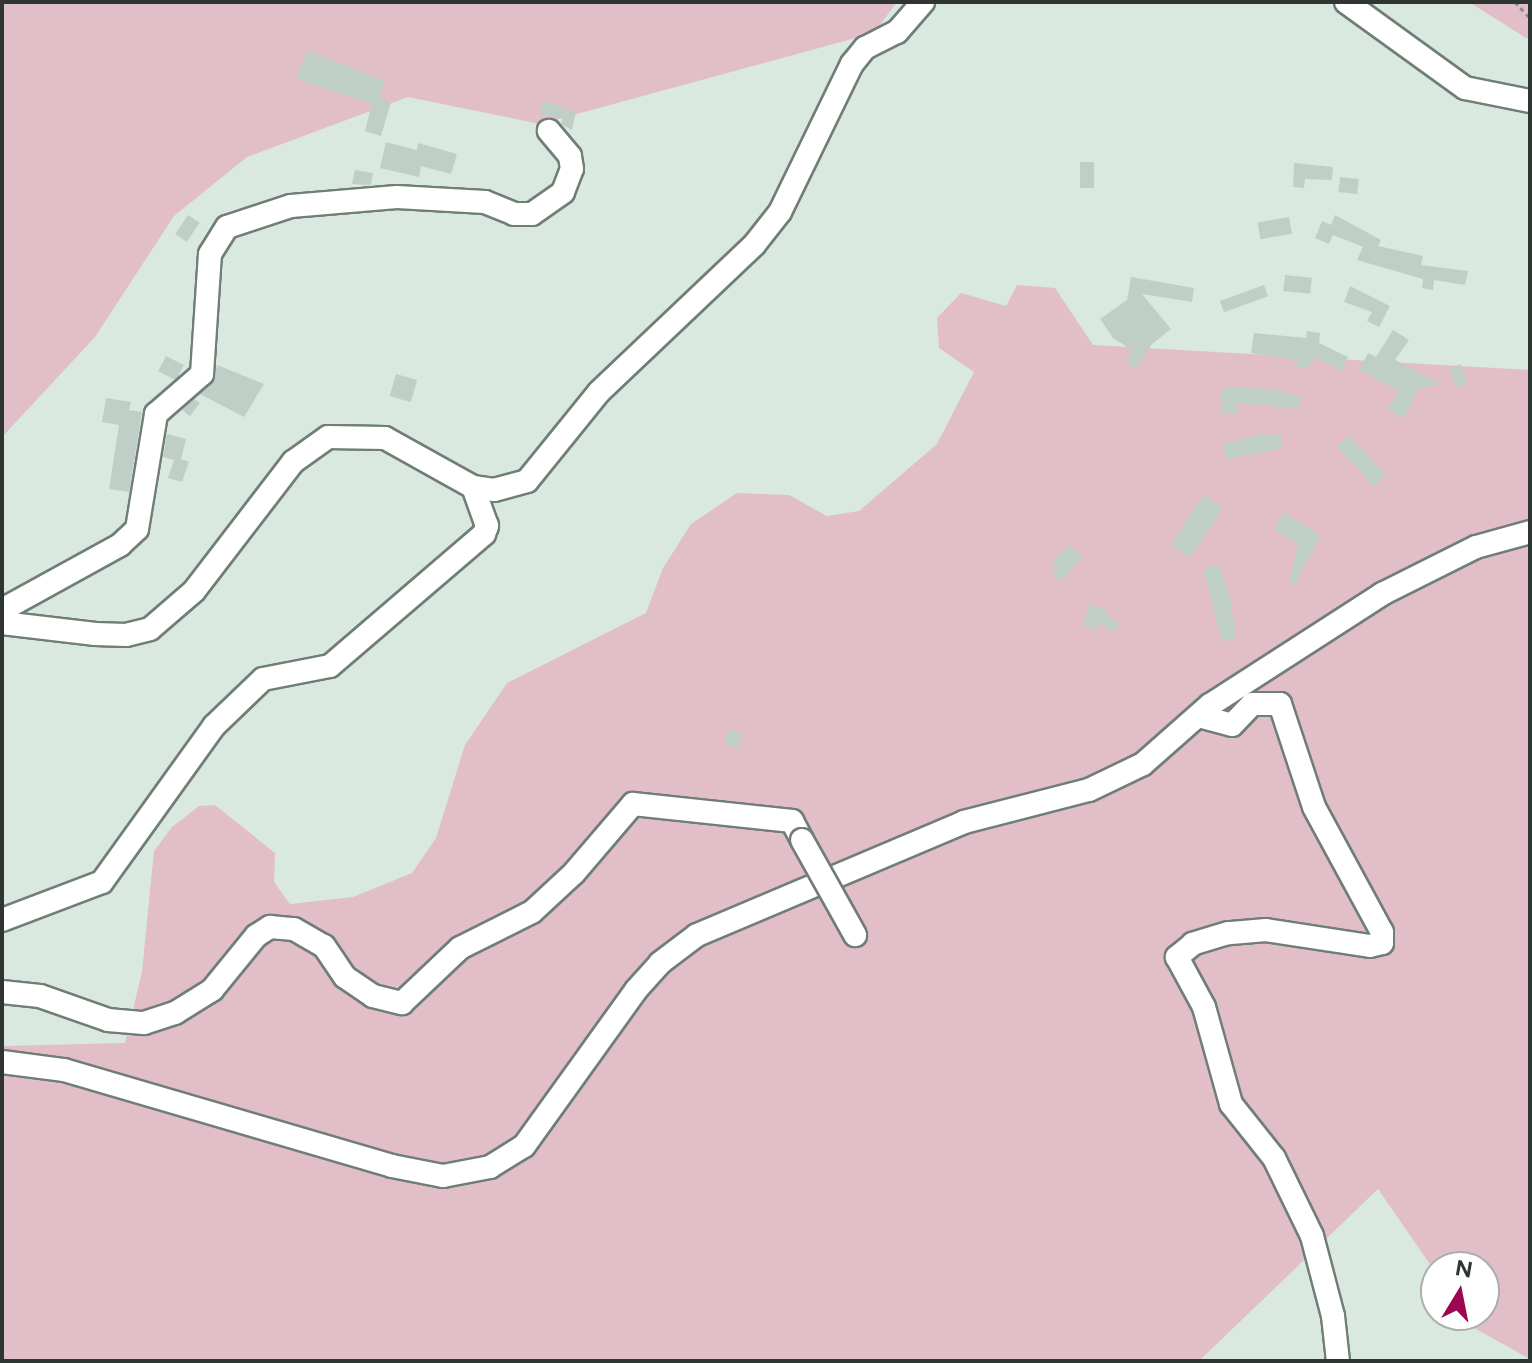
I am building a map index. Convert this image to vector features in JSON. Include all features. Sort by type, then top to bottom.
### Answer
[{"type":"street","points":[[2,623],[95,634],[126,635],[150,629],[194,591],[293,462],[328,437],[385,438],[473,487],[494,490],[527,481],[599,392],[754,245],[780,212],[852,64],[865,48],[897,32],[923,2]]},
{"type":"street","points":[[1346,2],[1465,88],[1530,101]]},
{"type":"street","points":[[2,610],[120,545],[137,529],[156,414],[202,374],[210,254],[227,227],[291,206],[418,196],[485,202],[514,214],[532,214],[563,192],[572,169],[570,156],[549,131]]},
{"type":"street","points":[[2,920],[102,882],[214,726],[263,679],[330,666],[484,534],[487,526],[473,487]]},
{"type":"street","points":[[2,1062],[64,1070],[392,1166],[443,1176],[490,1167],[533,1136],[636,990],[660,963],[697,935],[964,822],[1089,790],[1143,764],[1199,716],[1382,594],[1476,547],[1530,532]]},
{"type":"street","points":[[1199,716],[1232,725],[1252,704],[1280,704],[1314,807],[1382,932],[1382,943],[1370,946],[1266,930],[1228,933],[1193,944],[1177,957],[1204,1007],[1231,1104],[1274,1158],[1312,1236],[1333,1316],[1338,1361]]},
{"type":"street","points":[[2,992],[18,990],[108,1020],[144,1023],[175,1013],[212,990],[256,936],[270,927],[294,929],[314,940],[345,977],[373,996],[402,1003],[460,948],[532,912],[574,873],[633,804],[792,821],[855,935]]},
{"type":"path","points":[[1515,2],[1530,18]]},
{"type":"shaded area","points":[[2,2],[897,2],[874,33],[540,124],[408,97],[247,157],[174,216],[95,337],[2,437]]},
{"type":"shaded area","points":[[1469,2],[1530,2],[1530,38],[1526,38]]},
{"type":"shaded area","points":[[1017,285],[1055,288],[1093,345],[1530,370],[1530,1359],[1479,1331],[1500,1331],[1500,1251],[1421,1251],[1378,1189],[1199,1361],[2,1361],[2,1046],[125,1043],[142,972],[154,851],[172,827],[199,806],[215,805],[275,853],[274,882],[290,904],[353,897],[412,873],[436,838],[465,745],[507,683],[646,613],[663,568],[691,524],[737,493],[789,495],[827,516],[859,511],[937,444],[974,372],[939,348],[937,318],[961,293],[1006,306]]},
{"type":"building","points":[[307,50],[385,81],[379,97],[391,102],[381,136],[365,131],[372,104],[296,79]]},
{"type":"building","points":[[543,101],[564,106],[562,119],[540,114]]},
{"type":"building","points":[[565,109],[576,111],[572,130],[561,124]]},
{"type":"building","points":[[386,142],[417,150],[418,143],[457,154],[451,174],[421,166],[419,177],[380,168]]},
{"type":"building","points":[[1080,162],[1094,162],[1094,188],[1080,188]]},
{"type":"building","points":[[1294,163],[1333,167],[1332,180],[1305,179],[1304,188],[1293,187]]},
{"type":"building","points":[[355,170],[373,173],[371,185],[352,184]]},
{"type":"building","points":[[1340,177],[1359,179],[1357,194],[1338,192]]},
{"type":"building","points":[[188,215],[200,223],[187,242],[175,234]]},
{"type":"building","points":[[1335,215],[1381,240],[1378,246],[1423,256],[1421,265],[1468,271],[1465,285],[1434,280],[1433,290],[1422,288],[1423,279],[1357,260],[1363,247],[1333,235],[1329,244],[1315,238],[1322,221],[1331,225]]},
{"type":"building","points":[[1289,217],[1292,234],[1260,239],[1257,223]]},
{"type":"building","points":[[1285,275],[1312,278],[1310,294],[1283,291]]},
{"type":"building","points":[[1131,277],[1194,288],[1192,302],[1142,294],[1171,329],[1152,344],[1136,369],[1125,361],[1132,350],[1113,338],[1100,319],[1127,300]]},
{"type":"building","points":[[1264,285],[1268,296],[1224,312],[1220,301]]},
{"type":"building","points":[[1350,286],[1390,306],[1379,327],[1367,321],[1372,312],[1344,302]]},
{"type":"building","points":[[1393,330],[1409,340],[1395,360],[1441,384],[1419,388],[1404,418],[1388,410],[1398,390],[1359,370],[1368,353],[1376,357]]},
{"type":"building","points":[[1307,331],[1320,333],[1319,343],[1348,357],[1342,371],[1316,358],[1307,369],[1296,367],[1297,360],[1251,353],[1254,333],[1306,338]]},
{"type":"building","points":[[166,356],[184,365],[176,380],[158,371]]},
{"type":"building","points":[[1460,364],[1468,383],[1457,388],[1449,369]]},
{"type":"building","points":[[217,365],[264,384],[244,417],[200,394],[214,381]]},
{"type":"building","points":[[396,374],[417,380],[411,402],[390,396]]},
{"type":"building","points":[[1230,387],[1281,390],[1301,398],[1298,409],[1237,403],[1237,413],[1221,413],[1221,390]]},
{"type":"building","points":[[106,398],[131,402],[129,410],[142,412],[129,492],[109,489],[119,425],[102,422]]},
{"type":"building","points":[[194,399],[200,403],[190,416],[182,410]]},
{"type":"building","points":[[167,434],[186,439],[181,459],[189,462],[182,482],[168,478],[174,460],[163,457]]},
{"type":"building","points":[[1260,434],[1282,436],[1281,449],[1226,459],[1223,444]]},
{"type":"building","points":[[1349,435],[1386,474],[1373,486],[1337,447]]},
{"type":"building","points":[[1204,495],[1223,508],[1190,558],[1170,545]]},
{"type":"building","points":[[1284,512],[1321,536],[1294,585],[1289,583],[1298,544],[1274,530]]},
{"type":"building","points":[[1069,545],[1083,557],[1061,581],[1051,573],[1056,567],[1052,563]]},
{"type":"building","points":[[1218,564],[1230,595],[1236,639],[1222,641],[1203,569]]},
{"type":"building","points":[[1090,604],[1110,612],[1107,616],[1120,624],[1114,632],[1099,623],[1095,631],[1083,625]]},
{"type":"building","points":[[729,729],[742,733],[738,748],[724,744]]}]
